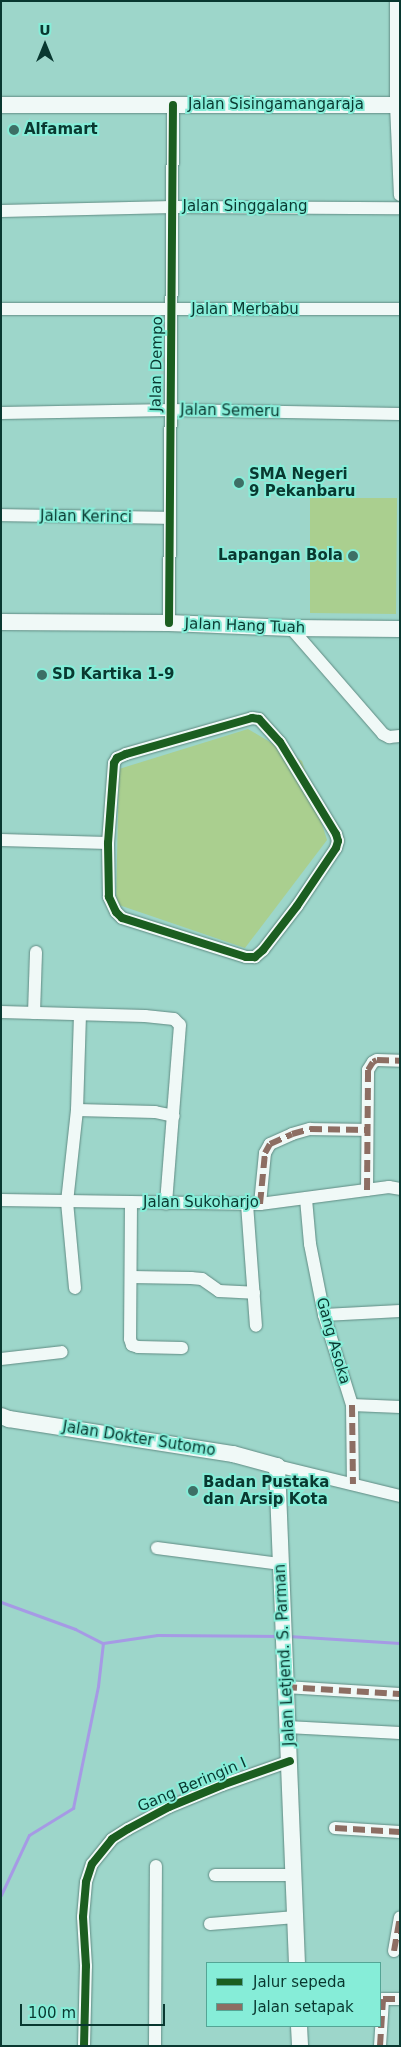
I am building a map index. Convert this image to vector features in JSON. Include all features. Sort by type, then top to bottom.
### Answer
[{"type":"main road","name":"Jalan Sisingamangaraja","points":[[1,105],[398,105]]},
{"type":"main road","name":"Jalan Hang Tuah","points":[[1,622],[169,623],[291,628],[400,629]]},
{"type":"main road","name":"Jalan Dokter Sutomo","points":[[1,1416],[9,1419],[233,1454],[276,1466]]},
{"type":"main road","name":"Jalan Letjend. S. Parman","points":[[276,1466],[298,1962]]},
{"type":"main road","points":[[299,2027],[300,2046]]},
{"type":"street","points":[[396,1],[400,195]]},
{"type":"street","name":"Jalan Dempo","points":[[169,623],[174,105]]},
{"type":"street","name":"Jalan Singgalang","points":[[1,211],[173,207],[400,208]]},
{"type":"street","name":"Jalan Merbabu","points":[[1,309],[400,310]]},
{"type":"street","name":"Jalan Semeru","points":[[1,413],[171,410],[400,414]]},
{"type":"street","name":"Jalan Kerinci","points":[[1,515],[170,518]]},
{"type":"street","points":[[291,628],[383,734],[389,737],[400,736]]},
{"type":"street","points":[[252,718],[259,719],[280,742],[336,834],[338,841],[336,848],[297,906],[263,950],[255,957],[246,957],[122,918],[116,912],[109,897],[108,842],[114,763],[117,758],[144,748],[252,718]]},
{"type":"street","points":[[1,840],[108,842]]},
{"type":"street","points":[[34,1013],[36,952]]},
{"type":"street","points":[[1,1012],[146,1016],[174,1019],[180,1024],[166,1203]]},
{"type":"street","points":[[76,1288],[67,1202],[78,1110],[80,1015]]},
{"type":"street","points":[[367,1190],[368,1070],[373,1062],[377,1060],[400,1061]]},
{"type":"street","points":[[78,1110],[155,1112],[174,1116]]},
{"type":"street","points":[[256,1326],[254,1204],[266,1153],[270,1144],[292,1134],[310,1129],[367,1130]]},
{"type":"street","name":"Jalan Sukoharjo","points":[[1,1200],[254,1204],[306,1199],[389,1187],[400,1189]]},
{"type":"street","name":"Gang Asoka","points":[[306,1199],[310,1244],[324,1315],[352,1405],[353,1484]]},
{"type":"street","points":[[131,1202],[130,1339],[132,1345],[138,1348],[182,1348]]},
{"type":"street","points":[[131,1277],[202,1279],[219,1292],[254,1293]]},
{"type":"street","points":[[324,1315],[400,1311]]},
{"type":"street","points":[[1,1359],[62,1352]]},
{"type":"street","points":[[352,1405],[400,1407]]},
{"type":"street","points":[[276,1466],[400,1496]]},
{"type":"street","points":[[157,1548],[280,1564]]},
{"type":"street","points":[[285,1687],[400,1694]]},
{"type":"street","points":[[287,1727],[400,1733]]},
{"type":"street","name":"Gang Beringin I","points":[[84,2046],[86,1966],[83,1917],[86,1882],[92,1864],[112,1840],[144,1820],[222,1785],[290,1761]]},
{"type":"street","points":[[335,1828],[400,1832]]},
{"type":"street","points":[[155,2046],[156,1866]]},
{"type":"street","points":[[216,1875],[294,1875]]},
{"type":"street","points":[[210,1924],[296,1916]]},
{"type":"street","points":[[394,1951],[400,1918]]},
{"type":"street","points":[[380,2046],[383,1999],[400,1999]]},
{"type":"green space","name":"Lapangan Bola","points":[[310,498],[397,498],[396,614],[310,613]]},
{"type":"green space","points":[[248,729],[302,761],[327,840],[245,948],[116,904],[119,769]]},
{"type":"waterway","points":[[1,1602],[75,1629],[103,1643],[157,1635],[279,1636]]},
{"type":"waterway","points":[[288,1636],[400,1643]]},
{"type":"waterway","points":[[1,1895],[29,1835],[73,1808],[98,1686],[103,1643]]},
{"type":"marked path","points":[[367,1190],[368,1070],[373,1062],[377,1060],[400,1061]]},
{"type":"marked path","points":[[260,1204],[265,1153],[270,1144],[292,1134],[310,1129],[367,1130]]},
{"type":"marked path","points":[[352,1405],[353,1484]]},
{"type":"marked path","points":[[285,1687],[400,1694]]},
{"type":"marked path","points":[[335,1828],[400,1832]]},
{"type":"marked path","points":[[394,1951],[400,1918]]},
{"type":"marked path","points":[[380,2046],[383,1999],[400,1999]]},
{"type":"cycle path","points":[[169,623],[173,105]]},
{"type":"cycle path","points":[[252,718],[259,719],[280,742],[336,834],[338,841],[336,848],[297,906],[263,950],[255,957],[246,957],[122,918],[116,912],[109,897],[108,843],[114,763],[117,758],[252,718]]},
{"type":"cycle path","points":[[84,2046],[86,1966],[83,1917],[86,1882],[92,1864],[112,1839],[169,1807],[222,1785],[290,1761]]},
{"type":"place","name":"Alfamart","points":[[14,130]]},
{"type":"place","name":"SMA Negeri 9 Pekanbaru","points":[[239,483]]},
{"type":"place","name":"Lapangan Bola","points":[[353,556]]},
{"type":"place","name":"SD Kartika 1-9","points":[[42,675]]},
{"type":"place","name":"Badan Pustaka dan Arsip Kota","points":[[193,1491]]}]
